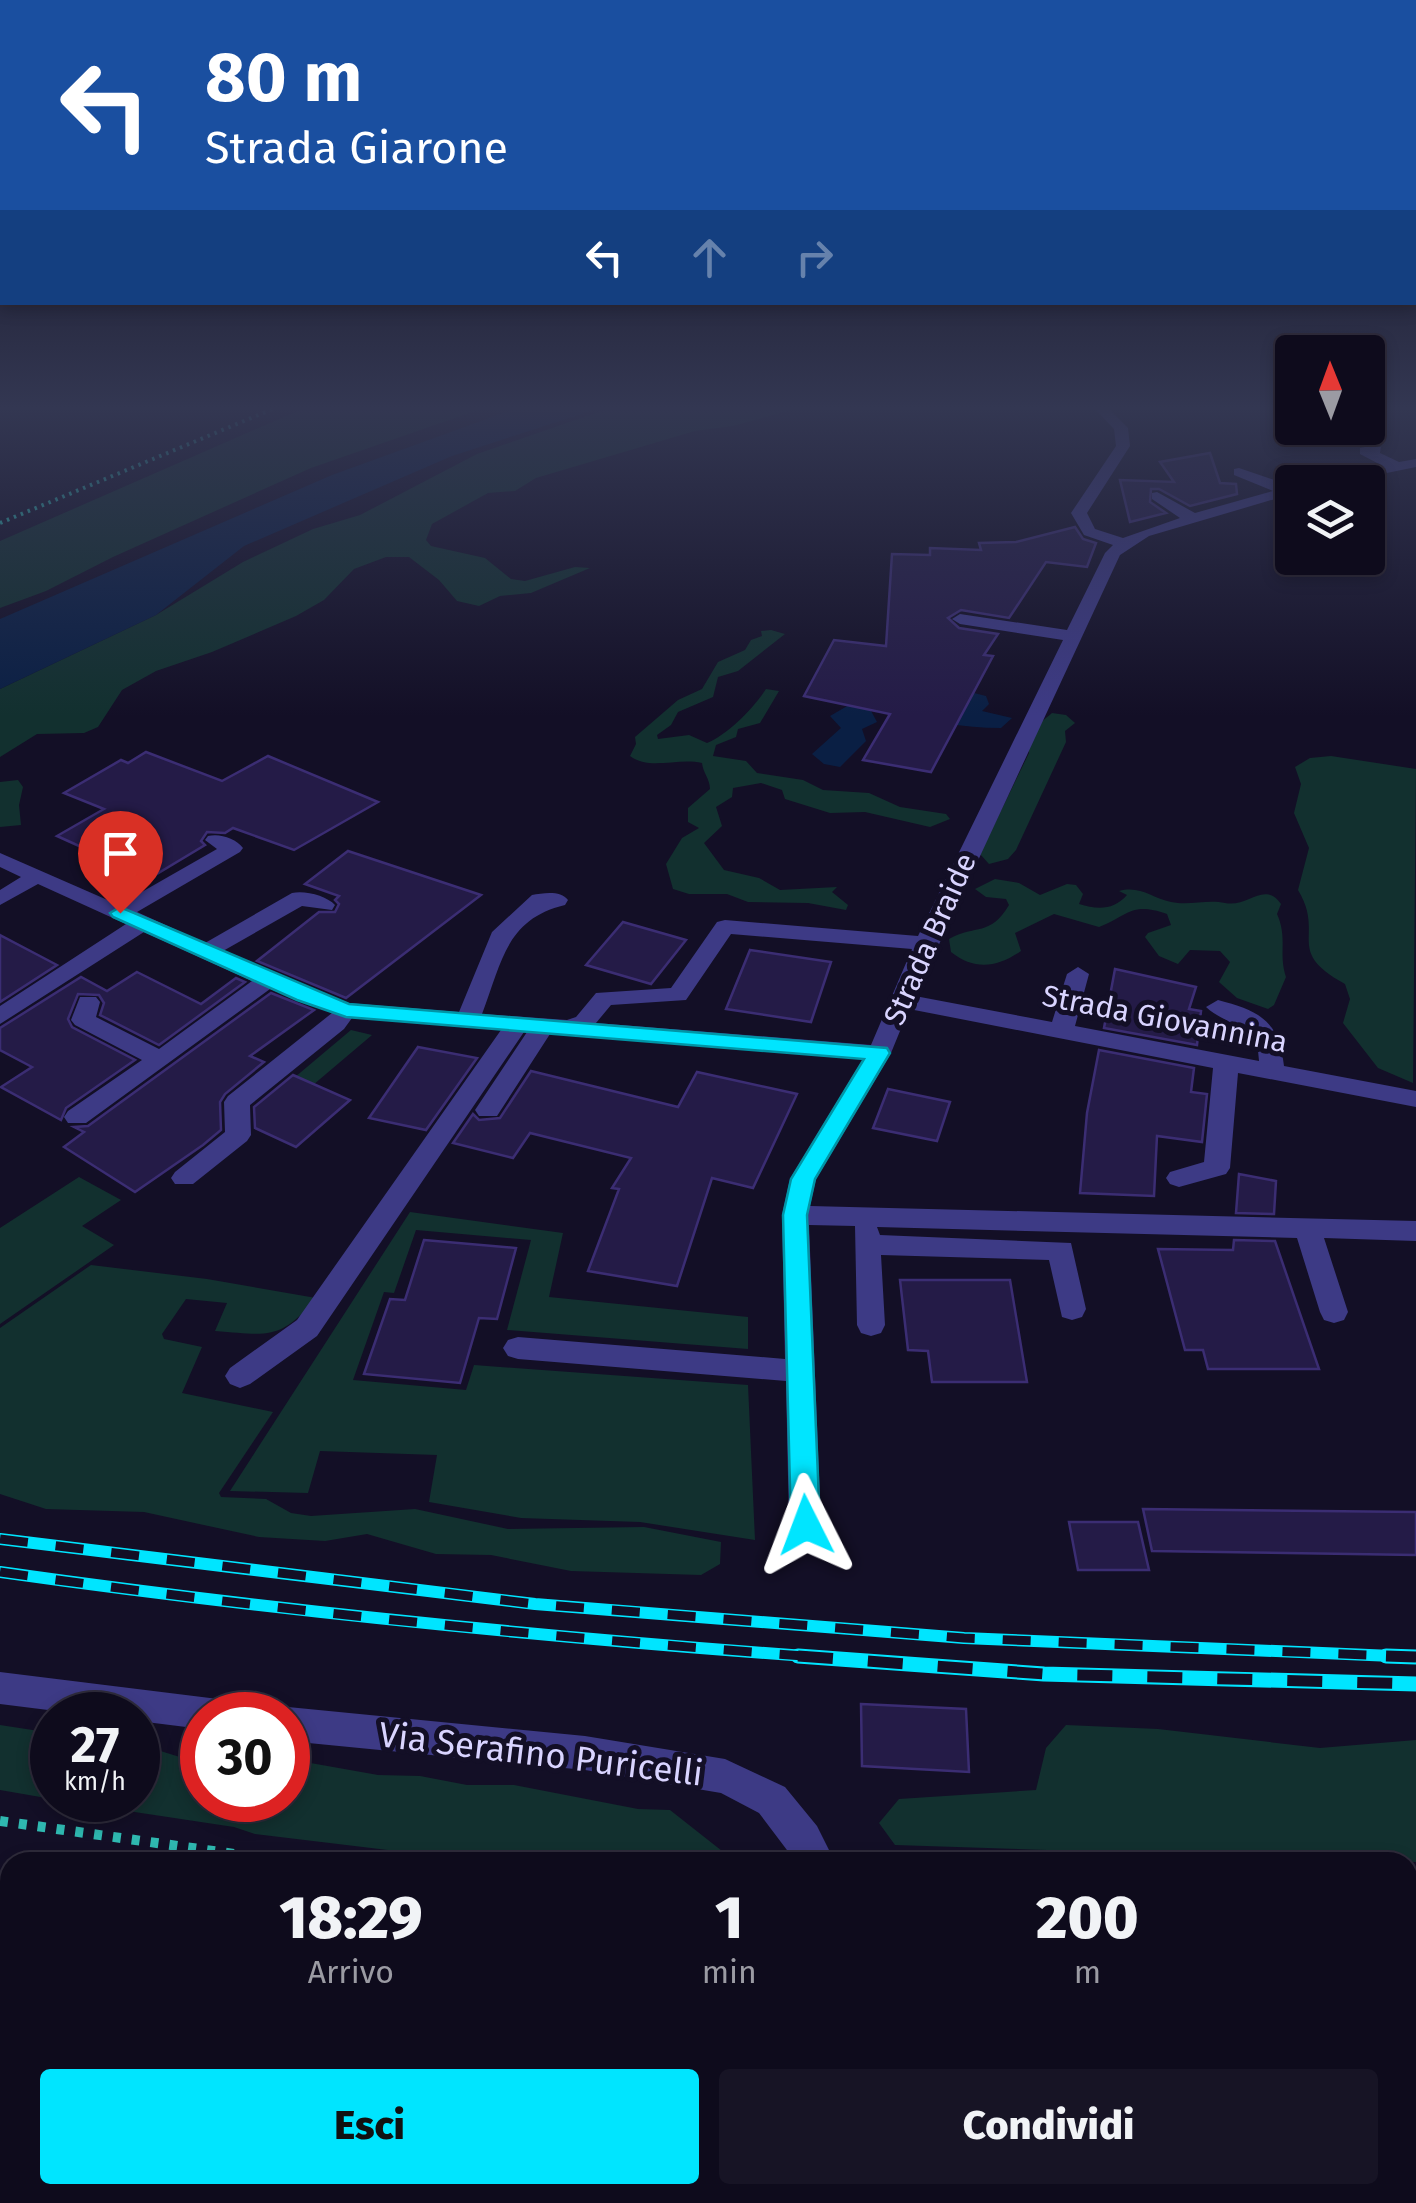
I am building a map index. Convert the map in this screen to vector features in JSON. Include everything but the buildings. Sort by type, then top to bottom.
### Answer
[{"type":"street","points":[[1079,511],[1089,532],[1124,543],[1218,511]]},
{"type":"street","points":[[1182,511],[1194,518]]},
{"type":"street","name":"Strada Braide","points":[[806,1525],[797,1371],[795,1215],[803,1179],[879,1053],[926,943],[1070,636],[1113,554],[1124,543]]},
{"type":"street","points":[[960,619],[1070,636]]},
{"type":"street","points":[[120,913],[233,848],[215,840]]},
{"type":"street","points":[[0,859],[268,980],[346,1010],[402,1018],[468,1019],[879,1053]]},
{"type":"street","points":[[0,899],[38,876]]},
{"type":"street","points":[[207,952],[300,898],[324,905]]},
{"type":"street","points":[[468,1019],[502,932],[540,900],[557,900]]},
{"type":"street","points":[[0,1017],[143,923]]},
{"type":"street","points":[[570,1028],[584,1022],[604,998],[678,995],[725,927],[926,943]]},
{"type":"street","points":[[1061,1033],[1078,974]]},
{"type":"street","points":[[77,1117],[268,980]]},
{"type":"street","name":"Strada Giovannina","points":[[903,1001],[1416,1099]]},
{"type":"street","points":[[88,1002],[83,1020],[160,1059]]},
{"type":"street","points":[[1218,1007],[1249,1019],[1269,1038],[1272,1072]]},
{"type":"street","points":[[184,1178],[238,1135],[236,1102],[336,1024],[346,1010]]},
{"type":"street","points":[[488,1110],[530,1025]]},
{"type":"street","points":[[240,1376],[307,1328],[507,1043],[530,1025]]},
{"type":"street","points":[[1180,1178],[1217,1168],[1226,1064]]},
{"type":"street","points":[[795,1215],[1416,1231]]},
{"type":"street","points":[[864,1216],[871,1325]]},
{"type":"street","points":[[1307,1227],[1334,1312]]},
{"type":"street","points":[[867,1244],[1061,1250],[1072,1309]]},
{"type":"street","points":[[518,1348],[797,1371]]},
{"type":"street","points":[[0,1688],[180,1710]]},
{"type":"street","name":"Via Serafino Puricelli","points":[[310,1726],[584,1753],[725,1776],[772,1800],[811,1852]]},
{"type":"path","points":[[0,523],[29,511]]},
{"type":"path","points":[[0,1821],[227,1852]]},
{"type":"green space","points":[[69,511],[216,511],[46,591],[0,608],[0,541]]},
{"type":"green space","points":[[368,511],[456,511],[432,524],[426,540],[431,546],[485,558],[511,579],[525,581],[575,567],[590,568],[531,593],[500,596],[479,606],[457,601],[439,580],[409,557],[386,557],[354,569],[324,600],[296,616],[156,671],[122,690],[98,727],[84,733],[37,734],[0,757],[0,689],[156,615],[243,562],[313,529]]},
{"type":"green space","points":[[761,631],[785,634],[738,671],[718,677],[713,697],[678,712],[671,725],[657,735],[658,739],[689,735],[707,743],[739,720],[766,689],[779,691],[760,723],[738,729],[736,737],[716,745],[713,756],[746,761],[757,773],[803,780],[823,790],[869,793],[900,807],[946,814],[950,819],[930,827],[865,812],[830,813],[785,799],[782,790],[761,783],[733,788],[732,797],[716,807],[722,826],[704,843],[724,870],[759,878],[780,890],[837,887],[832,892],[848,905],[846,910],[808,903],[748,902],[727,894],[689,894],[673,889],[666,864],[682,838],[699,828],[688,822],[688,808],[710,789],[709,782],[702,763],[646,763],[630,756],[635,737],[678,700],[702,689],[718,662],[745,650],[751,640],[762,636]]},
{"type":"green space","points":[[1052,713],[1066,715],[1075,723],[1065,731],[1066,742],[1016,850],[1008,859],[989,864],[980,854],[1029,753],[1030,735]]},
{"type":"green space","points":[[1331,756],[1416,769],[1413,1083],[1378,1068],[1343,1023],[1350,999],[1345,984],[1326,972],[1310,951],[1306,906],[1298,890],[1309,848],[1294,813],[1301,784],[1295,767],[1310,758]]},
{"type":"green space","points":[[18,780],[23,787],[19,805],[21,825],[0,827],[0,782]]},
{"type":"green space","points":[[995,879],[1019,883],[1040,895],[1067,884],[1076,885],[1083,894],[1079,904],[1099,908],[1117,904],[1127,895],[1119,891],[1126,890],[1185,903],[1233,903],[1268,894],[1281,904],[1277,914],[1286,977],[1274,1005],[1268,1009],[1237,998],[1219,982],[1230,962],[1220,951],[1190,950],[1178,964],[1159,956],[1145,937],[1171,925],[1167,914],[1145,909],[1099,927],[1054,914],[1015,933],[1021,951],[986,965],[969,962],[951,952],[949,939],[989,926],[1002,915],[1009,905],[1006,899],[986,897],[975,889]]},
{"type":"green space","points":[[351,1030],[372,1035],[300,1096],[282,1088]]},
{"type":"green space","points":[[79,1177],[121,1200],[82,1226],[114,1245],[0,1324],[0,1228]]},
{"type":"green space","points":[[410,1212],[563,1233],[549,1297],[748,1317],[748,1349],[507,1330],[531,1240],[416,1230],[394,1293],[384,1292],[353,1380],[466,1390],[474,1365],[748,1385],[755,1540],[640,1522],[521,1518],[429,1502],[437,1455],[320,1451],[308,1493],[230,1491]]},
{"type":"green space","points":[[91,1265],[316,1298],[292,1322],[261,1334],[215,1331],[227,1303],[186,1299],[162,1334],[164,1339],[202,1347],[182,1393],[273,1412],[219,1493],[221,1497],[266,1499],[291,1513],[311,1516],[415,1509],[508,1529],[644,1527],[721,1542],[720,1564],[701,1575],[571,1571],[491,1555],[436,1554],[367,1534],[325,1541],[259,1537],[144,1512],[46,1509],[0,1494],[0,1328]]},
{"type":"green space","points":[[0,1725],[30,1730],[30,1795],[0,1790]]},
{"type":"green space","points":[[1066,1725],[1158,1729],[1320,1748],[1416,1740],[1416,1852],[1110,1852],[895,1845],[879,1823],[899,1799],[1036,1790],[1046,1748]]},
{"type":"green space","points":[[160,1751],[180,1757],[180,1819],[160,1816]]},
{"type":"green space","points":[[310,1763],[467,1785],[514,1785],[638,1809],[670,1810],[723,1852],[396,1851],[255,1834],[201,1822],[310,1822]]},
{"type":"water","points":[[249,511],[325,511],[244,546],[156,615],[0,689],[0,619]]},
{"type":"water","points":[[970,692],[986,696],[989,704],[982,711],[1012,718],[1001,728],[987,728],[889,716],[885,708],[870,709],[877,722],[862,729],[866,741],[840,767],[824,764],[812,754],[841,728],[830,716],[849,705]]},
{"type":"railway","points":[[0,1539],[535,1604],[964,1638],[1416,1657],[1386,1656]]},
{"type":"railway","points":[[0,1572],[415,1622],[832,1658]]},
{"type":"railway","points":[[798,1656],[1044,1674],[1416,1684]]},
{"type":"route","points":[[120,913],[304,996],[346,1010],[402,1018],[468,1019],[879,1053],[803,1179],[795,1215],[797,1371],[806,1525]]}]
